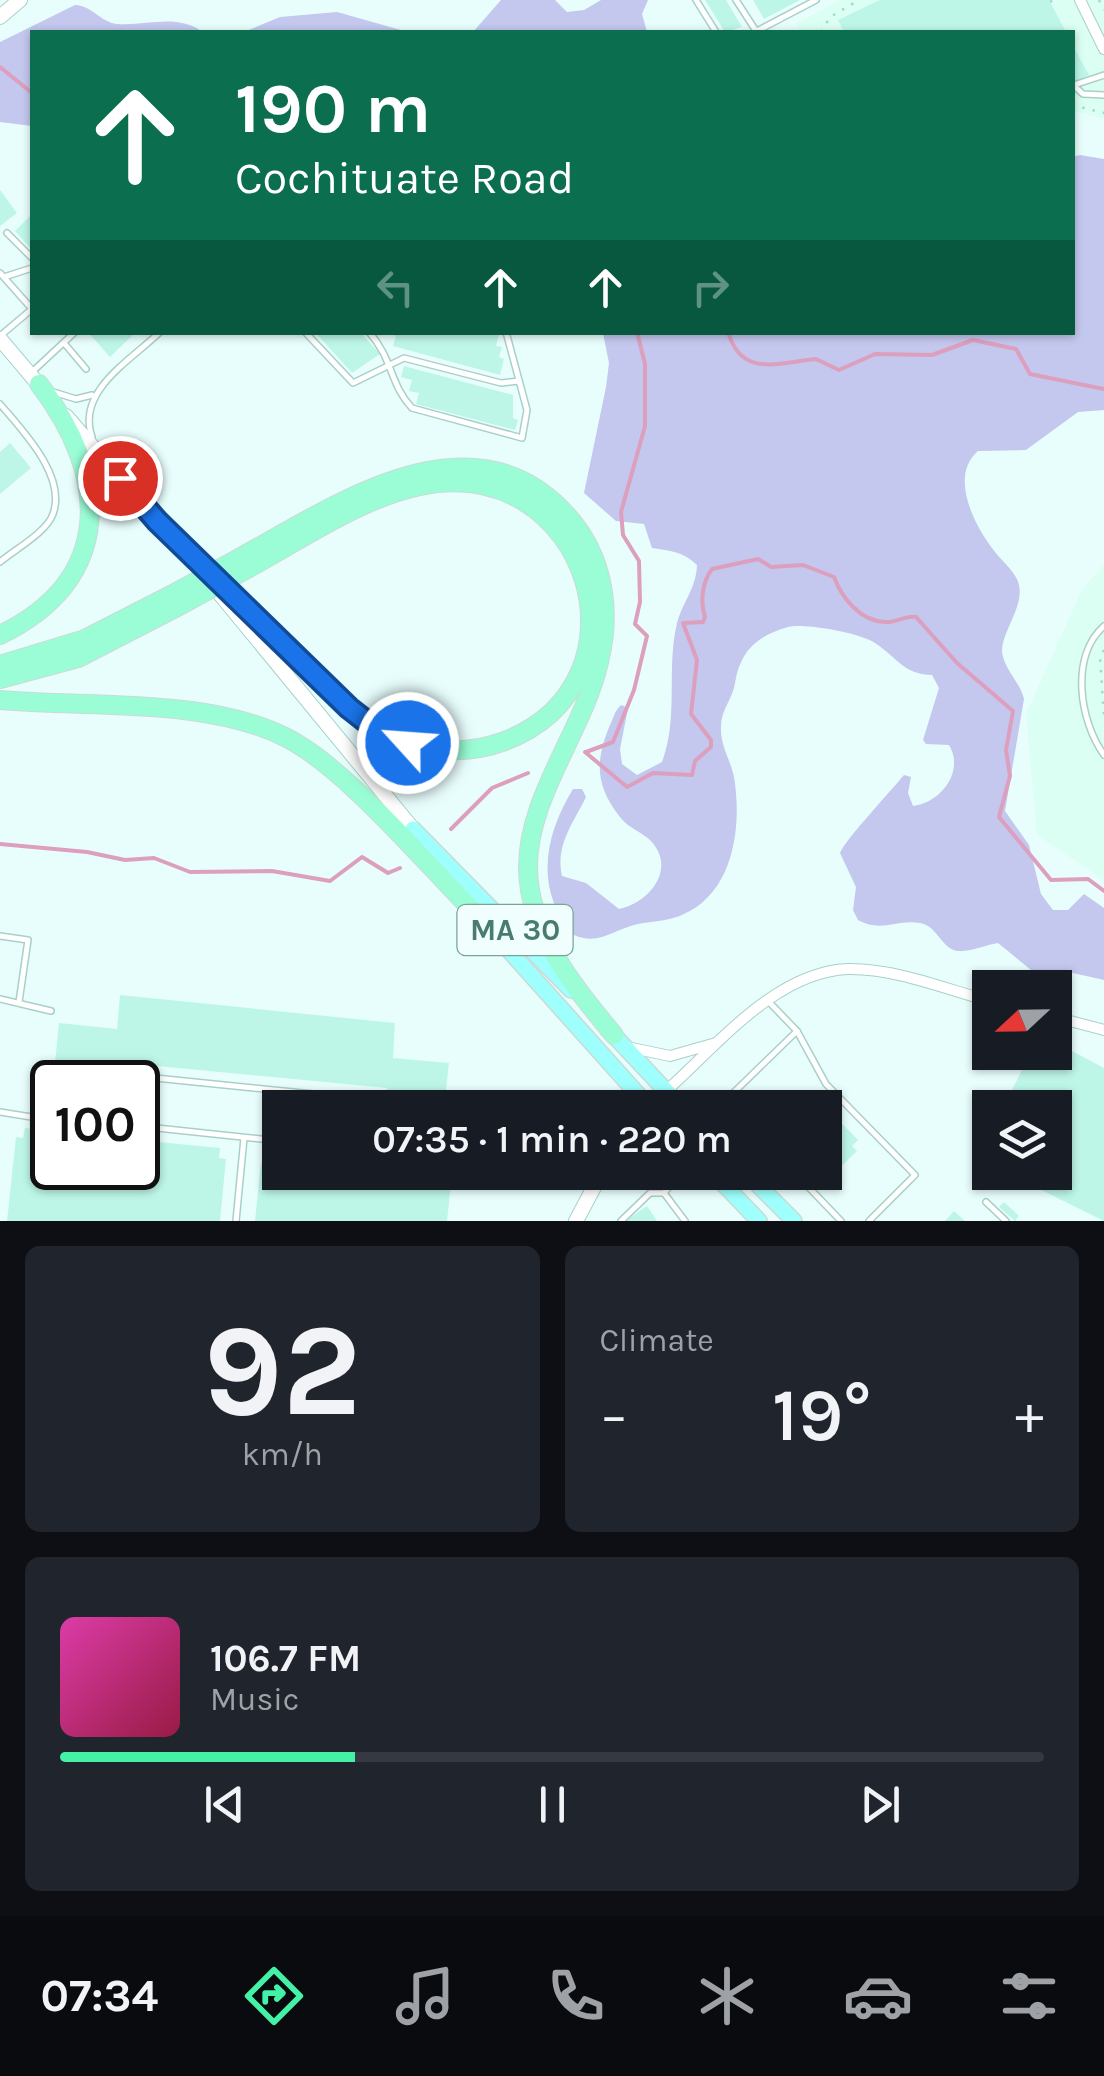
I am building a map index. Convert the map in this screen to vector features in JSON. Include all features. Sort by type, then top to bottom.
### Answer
[{"type":"highway","points":[[0,635],[34,615],[62,590],[80,558],[90,523],[90,488],[84,462],[64,420],[34,379]]},
{"type":"highway","points":[[0,680],[78,658],[365,490],[431,469],[469,468],[510,477],[547,497],[574,524],[599,572],[604,637],[586,703],[534,827],[528,879],[546,938],[614,1035]]},
{"type":"highway","points":[[157,521],[356,715],[418,746],[472,749],[523,732],[565,696],[588,644],[588,593],[568,541],[538,510],[486,486],[442,484],[391,494],[245,562]]},
{"type":"highway","points":[[0,666],[94,636],[176,600]]},
{"type":"highway","points":[[0,700],[199,713],[243,721],[281,735],[334,772],[478,916]]},
{"type":"main road","points":[[0,16],[20,0]]},
{"type":"main road","name":"MA 30","points":[[2,346],[157,521],[412,828],[478,916],[633,1090]]},
{"type":"main road","name":"MA 30","points":[[412,828],[665,1090]]},
{"type":"main road","points":[[576,1221],[592,1190]]},
{"type":"main road","points":[[729,1190],[759,1221]]},
{"type":"main road","points":[[763,1190],[794,1221]]},
{"type":"street","points":[[1080,0],[1104,49]]},
{"type":"street","points":[[667,1090],[768,1001],[802,981],[847,970],[882,973],[972,996]]},
{"type":"street","points":[[1072,1022],[1104,1030]]},
{"type":"street","points":[[614,1035],[640,1053],[662,1056],[700,1050],[730,1035]]},
{"type":"lane","points":[[696,0],[715,30]]},
{"type":"lane","points":[[736,0],[755,30]]},
{"type":"lane","points":[[760,30],[816,0]]},
{"type":"lane","points":[[1075,84],[1083,85],[1104,75]]},
{"type":"lane","points":[[1075,87],[1083,94],[1104,95]]},
{"type":"lane","points":[[7,233],[30,256]]},
{"type":"lane","points":[[30,268],[2,275],[30,307]]},
{"type":"lane","points":[[2,346],[30,311]]},
{"type":"lane","points":[[72,335],[34,379],[70,398],[95,393]]},
{"type":"lane","points":[[102,458],[87,419],[95,393],[157,335]]},
{"type":"lane","points":[[309,335],[353,383],[404,358],[500,383],[519,380]]},
{"type":"lane","points":[[372,335],[386,352],[412,408],[522,438],[527,414],[507,335]]},
{"type":"lane","points":[[64,343],[86,370]]},
{"type":"lane","points":[[0,404],[48,462],[54,510],[47,522],[0,562]]},
{"type":"lane","points":[[1104,626],[1088,640],[1083,664],[1089,730],[1104,755]]},
{"type":"lane","points":[[0,936],[28,940],[19,1002]]},
{"type":"lane","points":[[0,1009],[1,999],[51,1011]]},
{"type":"lane","points":[[768,1001],[797,1030],[826,1084],[915,1175],[869,1221]]},
{"type":"lane","points":[[737,1090],[797,1030]]},
{"type":"lane","points":[[160,1078],[275,1090]]},
{"type":"lane","points":[[0,1112],[30,1117]]},
{"type":"lane","points":[[160,1128],[262,1140]]},
{"type":"lane","points":[[236,1221],[244,1138]]},
{"type":"lane","points":[[621,1221],[650,1193],[667,1190]]},
{"type":"lane","points":[[811,1190],[840,1221]]},
{"type":"lane","points":[[664,1193],[685,1221]]},
{"type":"lane","points":[[986,1202],[1006,1221]]},
{"type":"path","points":[[822,30],[830,17],[860,0]]},
{"type":"path","points":[[1100,0],[1104,10]]},
{"type":"path","points":[[1075,105],[1104,113]]},
{"type":"path","points":[[1104,650],[1100,657],[1104,717]]},
{"type":"shaded area","points":[[501,0],[555,0],[567,12],[584,10],[601,0],[648,0],[642,14],[646,30],[475,30]]},
{"type":"shaded area","points":[[841,0],[1104,0],[1104,119],[1075,114],[1075,30],[800,30],[796,23]]},
{"type":"shaded area","points":[[75,5],[117,24],[172,22],[200,30],[30,30],[30,126],[0,122],[0,42]]},
{"type":"shaded area","points":[[337,12],[401,30],[249,30],[280,17]]},
{"type":"shaded area","points":[[1080,155],[1104,159],[1104,410],[1078,412],[1026,450],[978,451],[965,473],[965,486],[978,526],[1015,575],[1020,593],[1002,651],[1024,699],[1005,811],[1029,845],[1041,894],[1053,910],[1068,910],[1084,894],[1104,908],[1104,980],[1072,970],[1031,970],[998,943],[958,951],[920,923],[882,926],[858,920],[853,910],[856,887],[840,853],[904,775],[911,777],[908,793],[913,806],[933,799],[952,775],[953,755],[949,745],[926,744],[923,740],[939,688],[932,675],[907,668],[868,639],[807,626],[788,627],[758,640],[737,672],[721,726],[734,777],[735,836],[724,874],[714,891],[700,905],[677,917],[638,924],[599,938],[574,935],[561,918],[548,882],[555,825],[573,789],[582,789],[586,797],[563,844],[562,876],[586,883],[619,909],[640,900],[660,873],[658,852],[651,841],[623,821],[606,794],[600,761],[605,738],[621,705],[628,708],[620,749],[622,764],[637,775],[662,762],[670,728],[677,623],[697,565],[681,554],[652,548],[644,524],[616,521],[584,493],[609,363],[603,335],[1075,335],[1075,156]]},
{"type":"shaded area","points":[[1104,565],[1104,880],[1037,835],[1026,714],[1082,590]]},
{"type":"building","points":[[705,0],[726,0],[742,27],[724,30]]},
{"type":"building","points":[[753,0],[800,0],[764,19]]},
{"type":"building","points":[[880,0],[1049,0],[1065,30],[843,30],[838,20]]},
{"type":"building","points":[[1075,49],[1089,75],[1075,82]]},
{"type":"building","points":[[0,190],[17,213],[0,226]]},
{"type":"building","points":[[30,216],[30,248],[15,231]]},
{"type":"building","points":[[91,335],[133,335],[110,357]]},
{"type":"building","points":[[318,335],[363,335],[380,354],[352,373]]},
{"type":"building","points":[[499,335],[496,346],[502,347],[499,357],[504,359],[500,375],[393,346],[396,336]]},
{"type":"building","points":[[404,366],[513,395],[513,418],[518,420],[515,430],[416,404],[419,393],[409,391],[412,380],[401,377]]},
{"type":"building","points":[[10,443],[31,468],[0,494],[0,452]]},
{"type":"building","points":[[120,995],[395,1023],[393,1058],[449,1063],[446,1090],[387,1090],[160,1066],[160,1060],[55,1060],[59,1023],[117,1029]]},
{"type":"building","points":[[1072,1051],[1104,1068],[1104,1221],[1041,1190],[1072,1190],[1072,1090],[1012,1090],[1022,1070],[1072,1070]]},
{"type":"building","points":[[842,1124],[858,1140],[852,1146],[857,1151],[842,1166]]},
{"type":"building","points":[[25,1128],[30,1129],[30,1190],[160,1190],[160,1142],[220,1148],[219,1158],[226,1159],[220,1221],[7,1221],[16,1137],[23,1138]]},
{"type":"building","points":[[261,1163],[262,1190],[450,1190],[447,1221],[255,1221]]},
{"type":"building","points":[[1004,1202],[1019,1216],[1015,1221],[999,1207]]},
{"type":"building","points":[[647,1206],[657,1221],[625,1221]]},
{"type":"building","points":[[954,1211],[965,1221],[945,1221]]},
{"type":"waterway","points":[[0,67],[30,91]]},
{"type":"waterway","points":[[586,752],[613,742],[634,690],[647,636],[635,624],[640,602],[639,561],[623,535],[621,512],[645,426],[645,364],[638,335]]},
{"type":"waterway","points":[[729,335],[734,347],[752,362],[776,364],[816,359],[839,370],[875,354],[932,355],[973,340],[1016,349],[1030,374],[1104,389]]},
{"type":"waterway","points":[[585,752],[627,787],[653,773],[692,775],[695,761],[711,747],[711,740],[691,714],[697,660],[683,623],[703,622],[703,592],[712,569],[758,559],[771,567],[803,565],[834,577],[847,600],[868,618],[889,622],[916,617],[957,663],[1013,711],[1006,750],[1010,776],[999,817],[1051,880],[1088,879],[1104,891]]},
{"type":"waterway","points":[[451,829],[492,788],[528,773]]},
{"type":"waterway","points":[[0,844],[87,852],[125,860],[154,858],[190,872],[272,871],[330,881],[362,857],[388,873],[400,868]]},
{"type":"route","points":[[120,478],[157,521],[349,708],[372,726],[408,743]]}]
